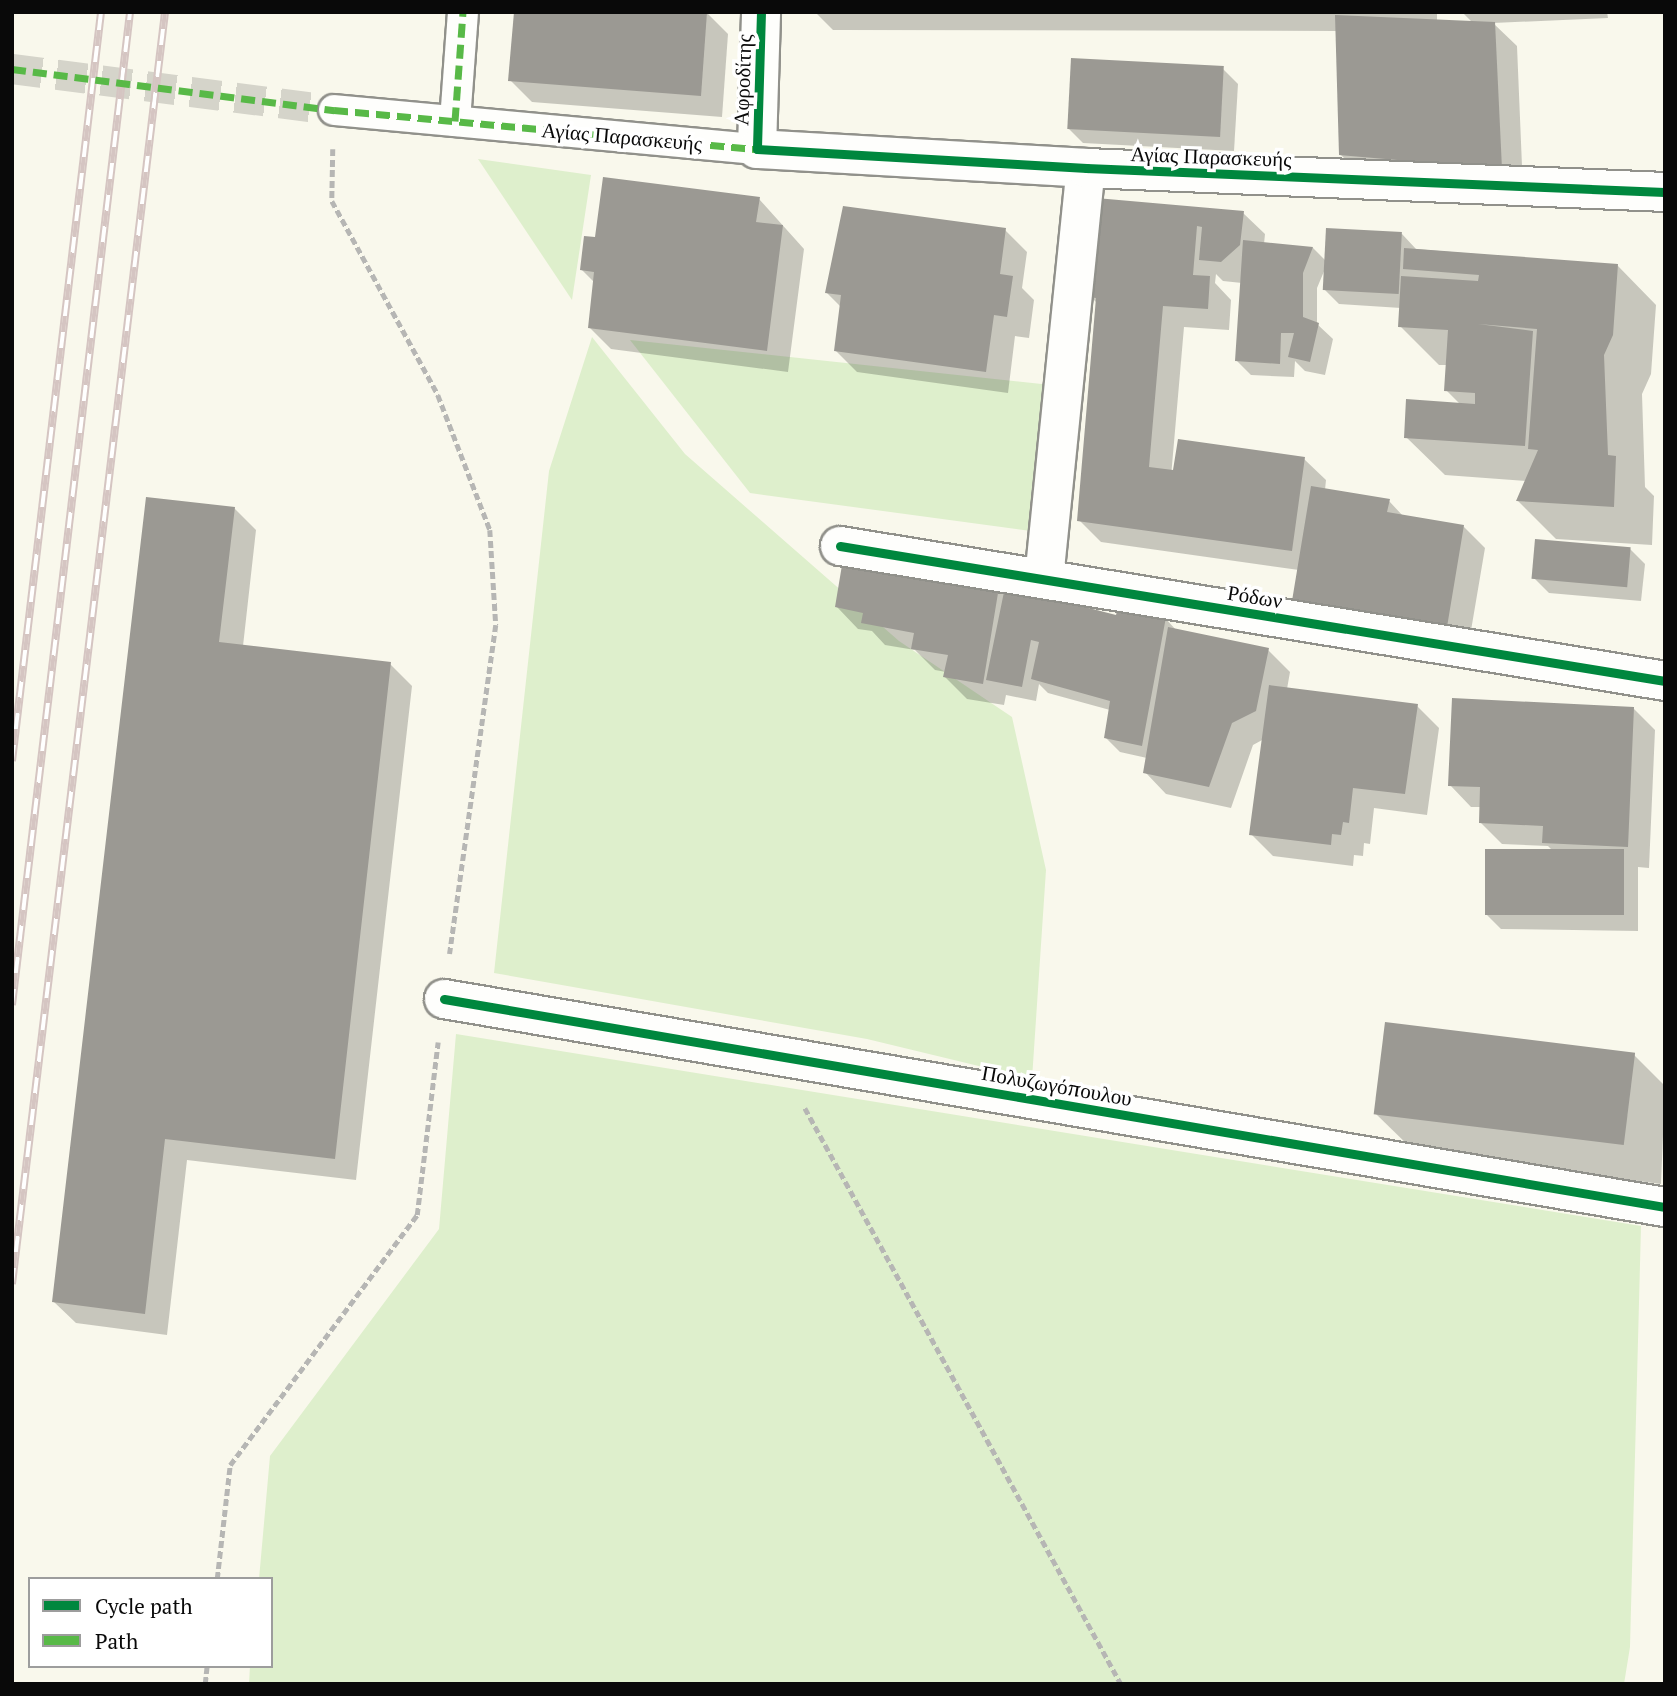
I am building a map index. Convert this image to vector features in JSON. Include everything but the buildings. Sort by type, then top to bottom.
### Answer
[{"type":"street","points":[[455,121],[463,12]]},
{"type":"street","name":"Αφροδίτης","points":[[757,149],[761,12]]},
{"type":"street","name":"Αγίας Παρασκευής","points":[[334,110],[757,149],[1086,168],[1665,192]]},
{"type":"street","points":[[1044,579],[1086,168]]},
{"type":"street","name":"Ρόδων","points":[[840,546],[1665,681]]},
{"type":"street","name":"Πολυζωγόπουλου","points":[[444,999],[1665,1207]]},
{"type":"path","points":[[217,1577],[230,1465],[417,1215],[496,625],[490,530],[438,395],[332,201],[334,110]]},
{"type":"path","points":[[777,1055],[1121,1684]]},
{"type":"green space","points":[[478,159],[591,175],[572,300]]},
{"type":"green space","points":[[592,337],[685,454],[899,641],[1012,717],[1046,870],[1032,1079],[867,1039],[494,973],[549,471]]},
{"type":"green space","points":[[630,340],[1051,385],[1038,532],[750,493]]},
{"type":"green space","points":[[456,1034],[1641,1226],[1630,1647],[1624,1684],[249,1684],[250,1668],[273,1668],[273,1577],[259,1577],[270,1456],[439,1229]]},
{"type":"tunnel","points":[[12,69],[334,110]]},
{"type":"railway","points":[[12,761],[101,12]]},
{"type":"railway","points":[[12,1005],[130,12]]},
{"type":"railway","points":[[12,1284],[165,12]]},
{"type":"marked path","points":[[455,121],[463,12]]},
{"type":"marked path","points":[[12,69],[334,110],[757,149]]},
{"type":"cycle path","points":[[761,12],[757,149],[1086,168],[1665,192]]},
{"type":"cycle path","points":[[840,546],[1665,681]]},
{"type":"cycle path","points":[[444,999],[1665,1207]]}]
